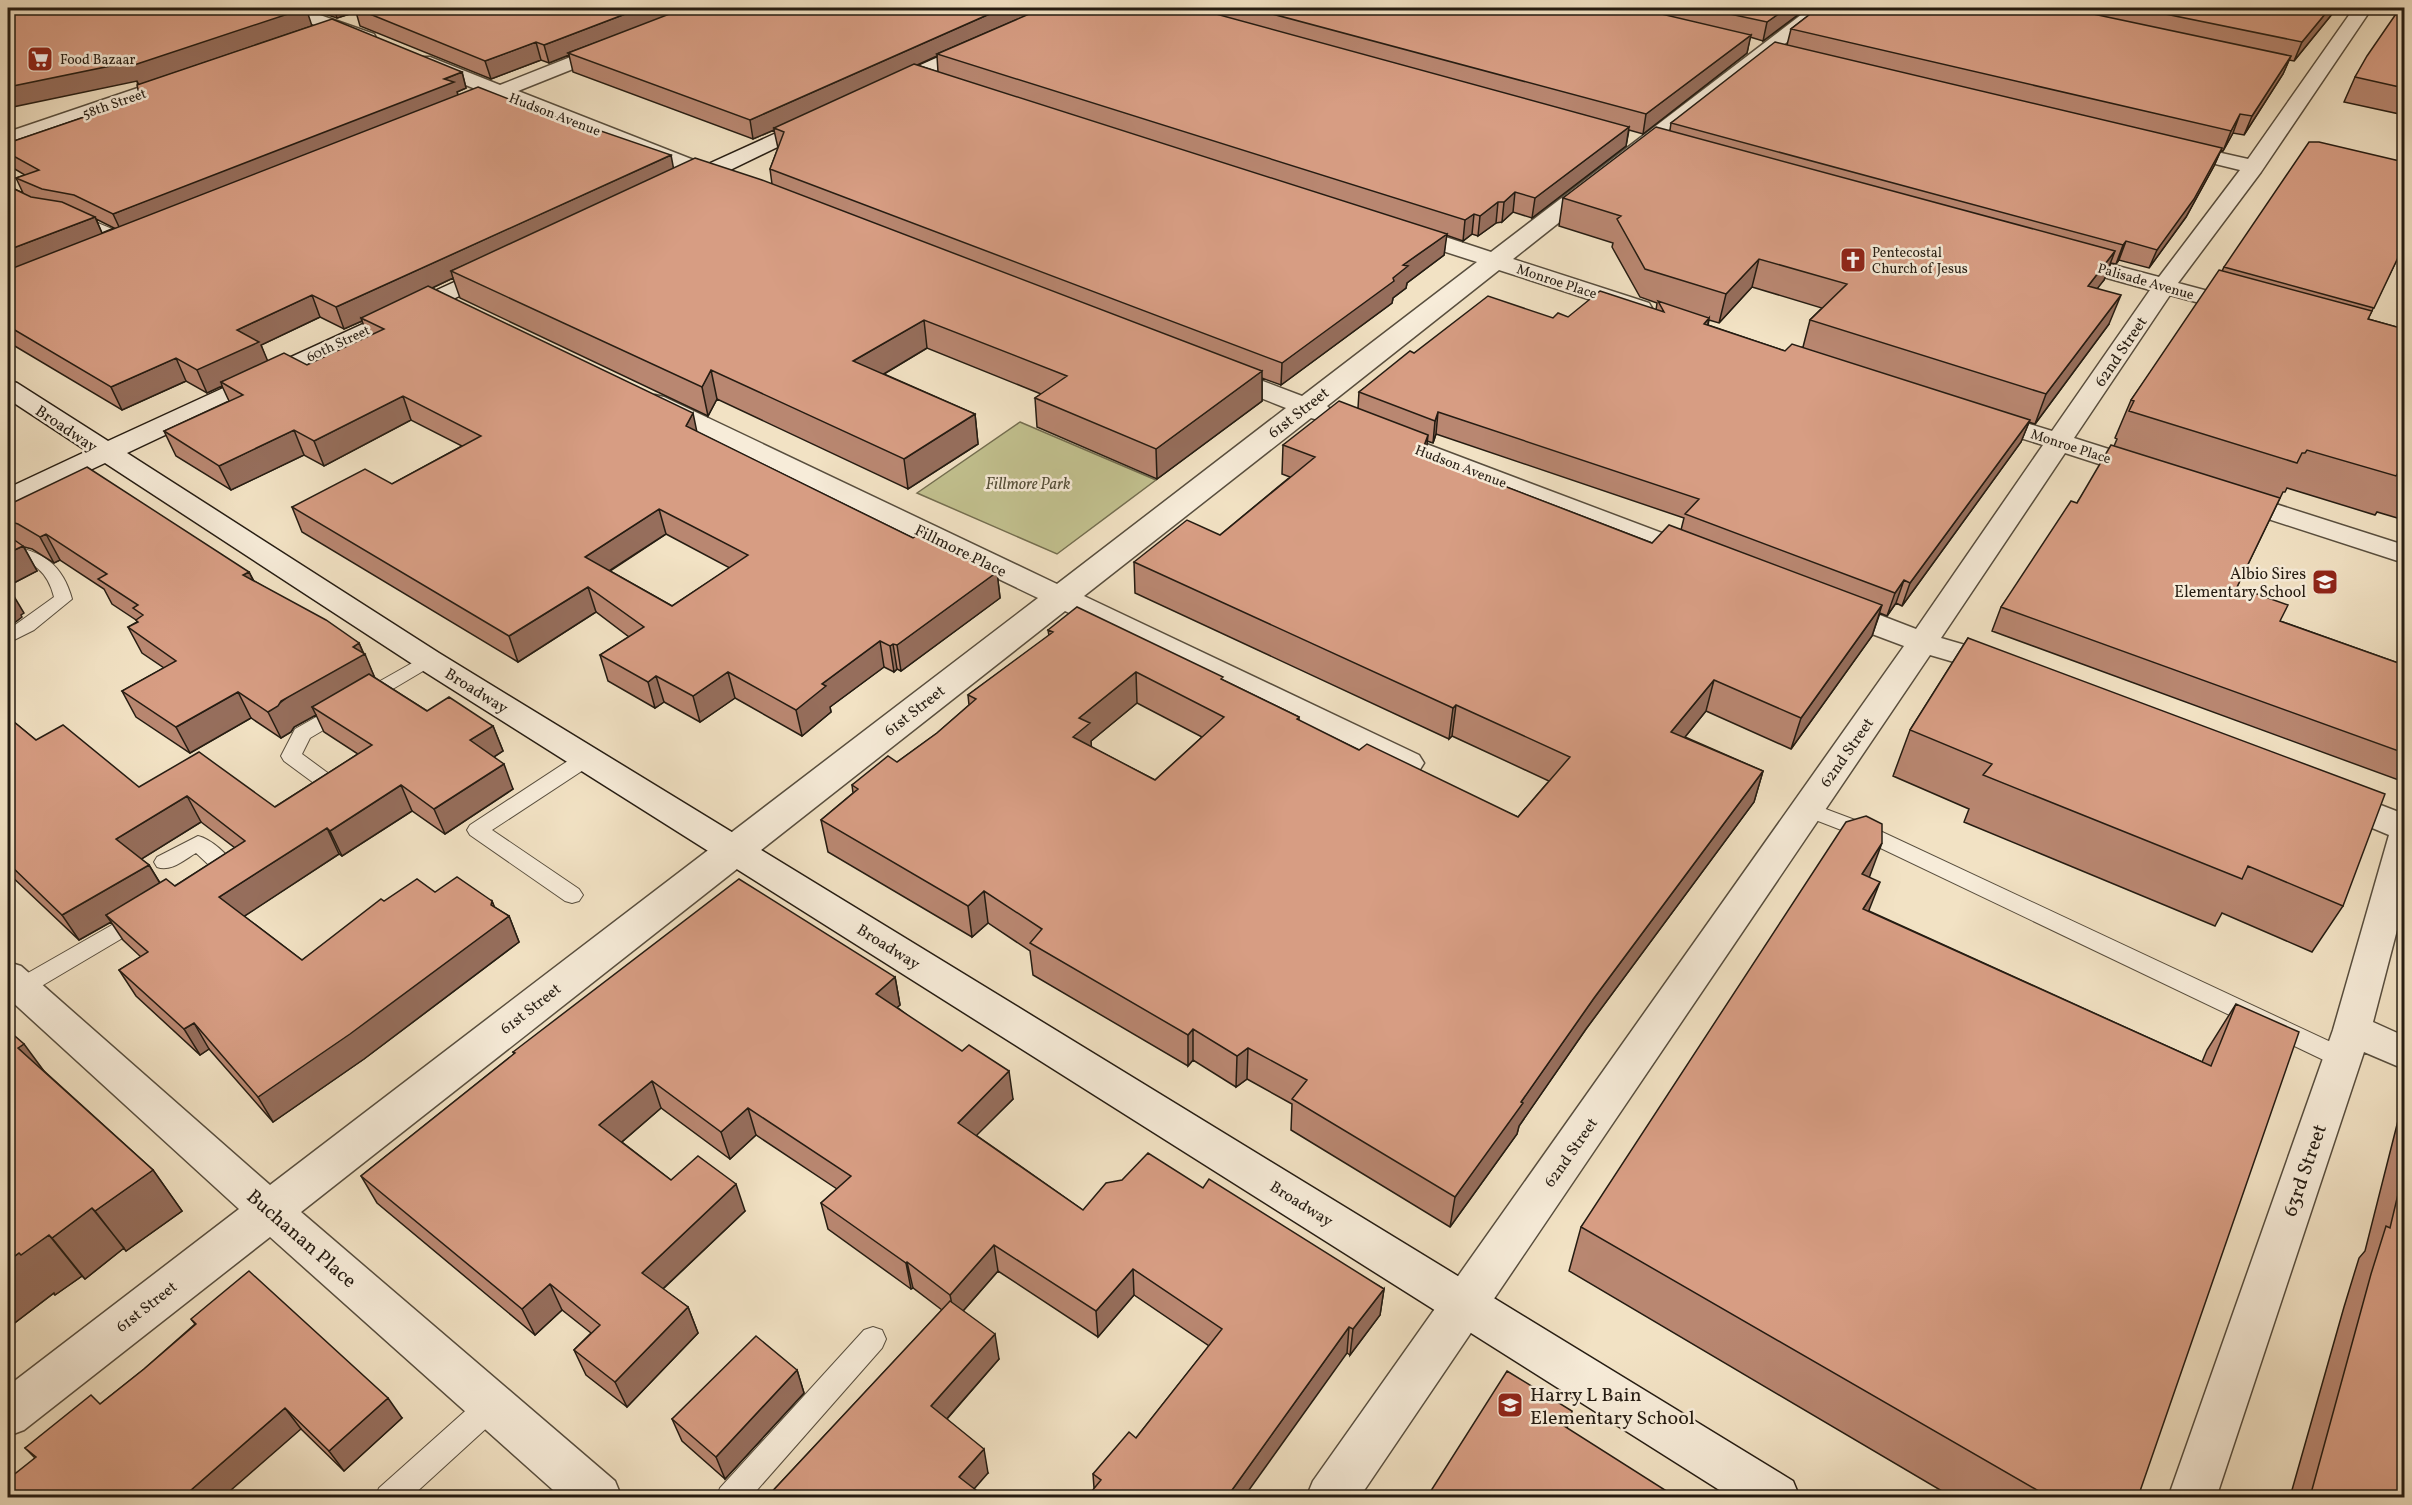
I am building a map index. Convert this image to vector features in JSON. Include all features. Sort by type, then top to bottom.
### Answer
[{"type":"street","name":"Hudson Avenue","points":[[284,8],[337,26],[747,189]]},
{"type":"street","points":[[872,94],[1062,8]]},
{"type":"street","name":"61st Street","points":[[8,1414],[1821,8]]},
{"type":"street","name":"62nd Street","points":[[1330,1497],[1807,809],[2164,286],[2253,167],[2309,72],[2363,8]]},
{"type":"street","points":[[306,36],[362,17]]},
{"type":"street","points":[[474,102],[623,42]]},
{"type":"street","points":[[915,74],[946,84]]},
{"type":"street","name":"58th Street","points":[[8,139],[196,75]]},
{"type":"street","points":[[666,191],[840,110]]},
{"type":"street","points":[[2156,144],[2253,167]]},
{"type":"street","name":"Monroe Place","points":[[1384,225],[1665,315]]},
{"type":"street","points":[[92,251],[146,230]]},
{"type":"street","name":"Palisade Avenue","points":[[2041,252],[2262,314]]},
{"type":"street","name":"60th Street","points":[[8,498],[519,259]]},
{"type":"street","points":[[435,298],[465,312]]},
{"type":"street","name":"Hudson Avenue","points":[[1194,363],[1717,563]]},
{"type":"street","name":"Broadway","points":[[8,388],[428,660],[1776,1497]]},
{"type":"street","name":"Fillmore Place","points":[[638,395],[1434,776]]},
{"type":"street","name":"Monroe Place","points":[[1961,411],[2175,480]]},
{"type":"street","points":[[2209,491],[2404,554]]},
{"type":"street","points":[[1816,602],[1922,642],[1985,659],[2029,677]]},
{"type":"street","points":[[2316,792],[2404,827]]},
{"type":"street","name":"63rd Street","points":[[2192,1497],[2347,1044],[2404,839]]},
{"type":"street","name":"Buchanan Place","points":[[14,982],[269,1210],[598,1497]]},
{"type":"street","points":[[2347,1044],[2404,1053]]},
{"type":"lane","points":[[56,214],[76,218],[124,238]]},
{"type":"lane","points":[[8,551],[19,552],[48,566],[60,584],[63,599],[28,626],[8,637]]},
{"type":"lane","points":[[333,787],[291,756],[302,734],[428,660]]},
{"type":"lane","points":[[572,895],[477,830],[587,758]]},
{"type":"lane","points":[[1807,809],[1856,828],[2347,1044]]},
{"type":"lane","points":[[164,861],[198,843],[225,867],[195,885]]},
{"type":"lane","points":[[14,982],[155,908]]},
{"type":"lane","points":[[730,1497],[787,1437],[873,1339]]},
{"type":"lane","points":[[389,1497],[492,1405]]},
{"type":"green space","name":"Fillmore Park","points":[[1020,422],[1156,480],[1057,554],[917,493]]},
{"type":"building","points":[[306,8],[131,66],[130,62],[8,87],[8,9]]},
{"type":"building","points":[[355,8],[641,8],[544,45],[536,42],[485,61]]},
{"type":"building","points":[[685,8],[1003,8],[750,120],[568,53]]},
{"type":"building","points":[[1043,8],[1194,8],[1629,127],[1535,198],[1515,192],[1504,202],[1498,202],[1480,216],[1474,214],[1465,220],[937,54]]},
{"type":"building","points":[[1250,8],[1636,8],[1751,35],[1646,114]]},
{"type":"building","points":[[1702,8],[1787,8],[1767,22]]},
{"type":"building","points":[[1818,8],[2065,8],[2291,56],[2252,116],[2240,114],[2231,131],[1791,29]]},
{"type":"building","points":[[2136,8],[2330,8],[2302,42]]},
{"type":"building","points":[[2400,8],[2404,8],[2404,88],[2355,77],[2367,56]]},
{"type":"building","points":[[332,19],[462,72],[444,79],[454,82],[113,214],[74,195],[42,189],[16,178],[39,170],[8,153],[8,143],[140,98],[137,85]]},
{"type":"building","points":[[1775,42],[2222,148],[2194,199],[2157,250],[2126,241],[2123,245],[1671,123]]},
{"type":"building","points":[[914,64],[1447,234],[1403,265],[1408,266],[1393,278],[1394,281],[1282,363],[770,169],[784,132],[774,128]]},
{"type":"building","points":[[478,87],[596,133],[601,131],[671,155],[336,307],[312,295],[237,330],[259,342],[197,370],[176,358],[111,387],[8,326],[8,270]]},
{"type":"building","points":[[1656,127],[2115,251],[2088,286],[2121,295],[2046,394],[1810,320],[1847,284],[1759,259],[1726,294],[1645,269],[1617,219],[1621,216],[1563,198]]},
{"type":"building","points":[[2309,142],[2319,142],[2404,162],[2404,245],[2374,308],[2224,267]]},
{"type":"building","points":[[695,158],[762,180],[1262,371],[1156,449],[1035,398],[1067,376],[924,320],[853,361],[975,414],[904,459],[711,370],[702,387],[451,271]]},
{"type":"building","points":[[8,186],[31,197],[62,202],[95,217],[8,250]]},
{"type":"building","points":[[2219,270],[2372,311],[2368,319],[2404,329],[2404,475],[2398,473],[2396,476],[2307,450],[2302,453],[2297,463],[2129,411],[2134,401],[2131,400]]},
{"type":"building","points":[[428,286],[693,413],[686,426],[913,538],[919,534],[997,572],[897,645],[890,646],[880,641],[822,684],[826,686],[796,710],[728,672],[693,696],[656,676],[648,682],[600,655],[644,627],[588,587],[509,636],[292,507],[365,469],[392,484],[481,436],[403,396],[314,441],[294,430],[219,466],[164,431],[243,395],[221,382],[284,353],[307,365],[384,329],[361,318]],"holes":[[[659,509],[748,555],[672,606],[585,557]]]},
{"type":"building","points":[[1600,291],[1664,312],[1658,301],[1709,318],[1704,324],[1785,351],[1792,344],[2030,420],[1910,583],[1904,580],[1895,593],[1685,514],[1699,499],[1438,412],[1435,421],[1359,392],[1410,351],[1414,353],[1488,296],[1553,318],[1558,313],[1568,317]]},
{"type":"building","points":[[1339,401],[1428,435],[1421,454],[1652,543],[1669,525],[1882,605],[1801,718],[1714,680],[1671,732],[1763,771],[1594,998],[1521,1102],[1523,1103],[1455,1197],[1292,1099],[1307,1080],[1248,1048],[1237,1056],[1193,1029],[1188,1035],[1030,943],[1042,929],[984,891],[968,906],[821,820],[858,789],[852,785],[888,756],[897,762],[937,733],[976,699],[968,695],[1053,632],[1048,630],[1077,607],[1223,677],[1221,679],[1299,717],[1297,719],[1359,750],[1367,744],[1518,817],[1570,757],[1456,705],[1453,708],[1134,562],[1187,520],[1220,535],[1315,457],[1283,445]],"holes":[[[1136,672],[1224,717],[1155,780],[1073,737],[1090,723],[1079,718]]]},
{"type":"building","points":[[2111,445],[2280,498],[2237,587],[2288,605],[2280,621],[2404,665],[2404,753],[2001,607],[2071,501],[2077,503]]},
{"type":"building","points":[[87,467],[249,572],[243,575],[326,620],[359,643],[353,647],[365,654],[281,701],[278,706],[268,712],[238,692],[176,727],[122,691],[176,661],[128,627],[138,622],[136,620],[143,615],[133,608],[138,605],[98,579],[107,574],[46,534],[40,537],[8,521],[8,505]]},
{"type":"building","points":[[8,537],[10,537],[23,546],[8,553]]},
{"type":"building","points":[[1968,638],[2385,794],[2343,906],[2248,866],[2242,879],[1983,775],[1992,764],[1910,730]]},
{"type":"building","points":[[369,674],[427,711],[449,697],[493,726],[470,740],[504,764],[434,809],[401,785],[330,831],[327,828],[219,897],[302,960],[381,899],[384,901],[417,879],[435,892],[457,877],[492,901],[491,905],[509,916],[350,1034],[258,1097],[194,1023],[184,1029],[119,970],[148,952],[106,915],[166,879],[175,886],[245,841],[187,796],[116,839],[149,865],[62,915],[8,863],[8,717],[36,740],[63,725],[139,787],[199,752],[275,807],[372,745],[312,707]]},
{"type":"building","points":[[1866,816],[1882,824],[1882,843],[1862,874],[1880,882],[1863,909],[2211,1066],[2236,1004],[2299,1032],[2138,1497],[2049,1497],[1581,1227],[1846,822]]},
{"type":"building","points":[[739,879],[895,977],[876,994],[962,1051],[969,1045],[1009,1071],[958,1123],[1083,1210],[1106,1183],[1122,1180],[1148,1153],[1203,1188],[1209,1179],[1384,1289],[1353,1329],[1349,1327],[1227,1497],[1087,1497],[1101,1480],[1093,1474],[1129,1432],[1136,1438],[1222,1329],[1133,1269],[1096,1311],[994,1245],[950,1295],[907,1262],[821,1203],[851,1176],[748,1108],[721,1132],[652,1081],[599,1125],[671,1180],[698,1156],[736,1184],[642,1273],[688,1307],[615,1382],[574,1350],[600,1325],[550,1284],[522,1309],[361,1176],[515,1053],[513,1052]]},
{"type":"building","points":[[8,1030],[24,1044],[18,1048],[153,1170],[95,1211],[92,1208],[52,1238],[49,1235],[21,1255],[19,1253],[8,1261]]},
{"type":"building","points":[[2404,1169],[2404,1497],[2310,1497],[2371,1274],[2386,1226],[2390,1228]]},
{"type":"building","points":[[249,1271],[388,1398],[329,1451],[285,1408],[183,1497],[13,1497],[8,1491],[8,1484],[13,1480],[11,1477],[36,1457],[25,1448],[91,1395],[100,1404],[196,1324],[191,1319]]},
{"type":"building","points":[[950,1301],[995,1334],[931,1406],[984,1449],[959,1477],[985,1497],[767,1497]]},
{"type":"building","points":[[756,1336],[797,1370],[716,1457],[672,1419]]},
{"type":"building","points":[[1507,1371],[1572,1411],[1564,1426],[1676,1497],[1427,1497]]},
{"type":"place","name":"Food Bazaar","points":[[40,59]]},
{"type":"place","name":"Pentecostal Church of Jesus","points":[[1853,260]]},
{"type":"place","name":"Albio Sires Elementary School","points":[[2325,582]]},
{"type":"place","name":"Harry L Bain Elementary School","points":[[1510,1405]]}]
